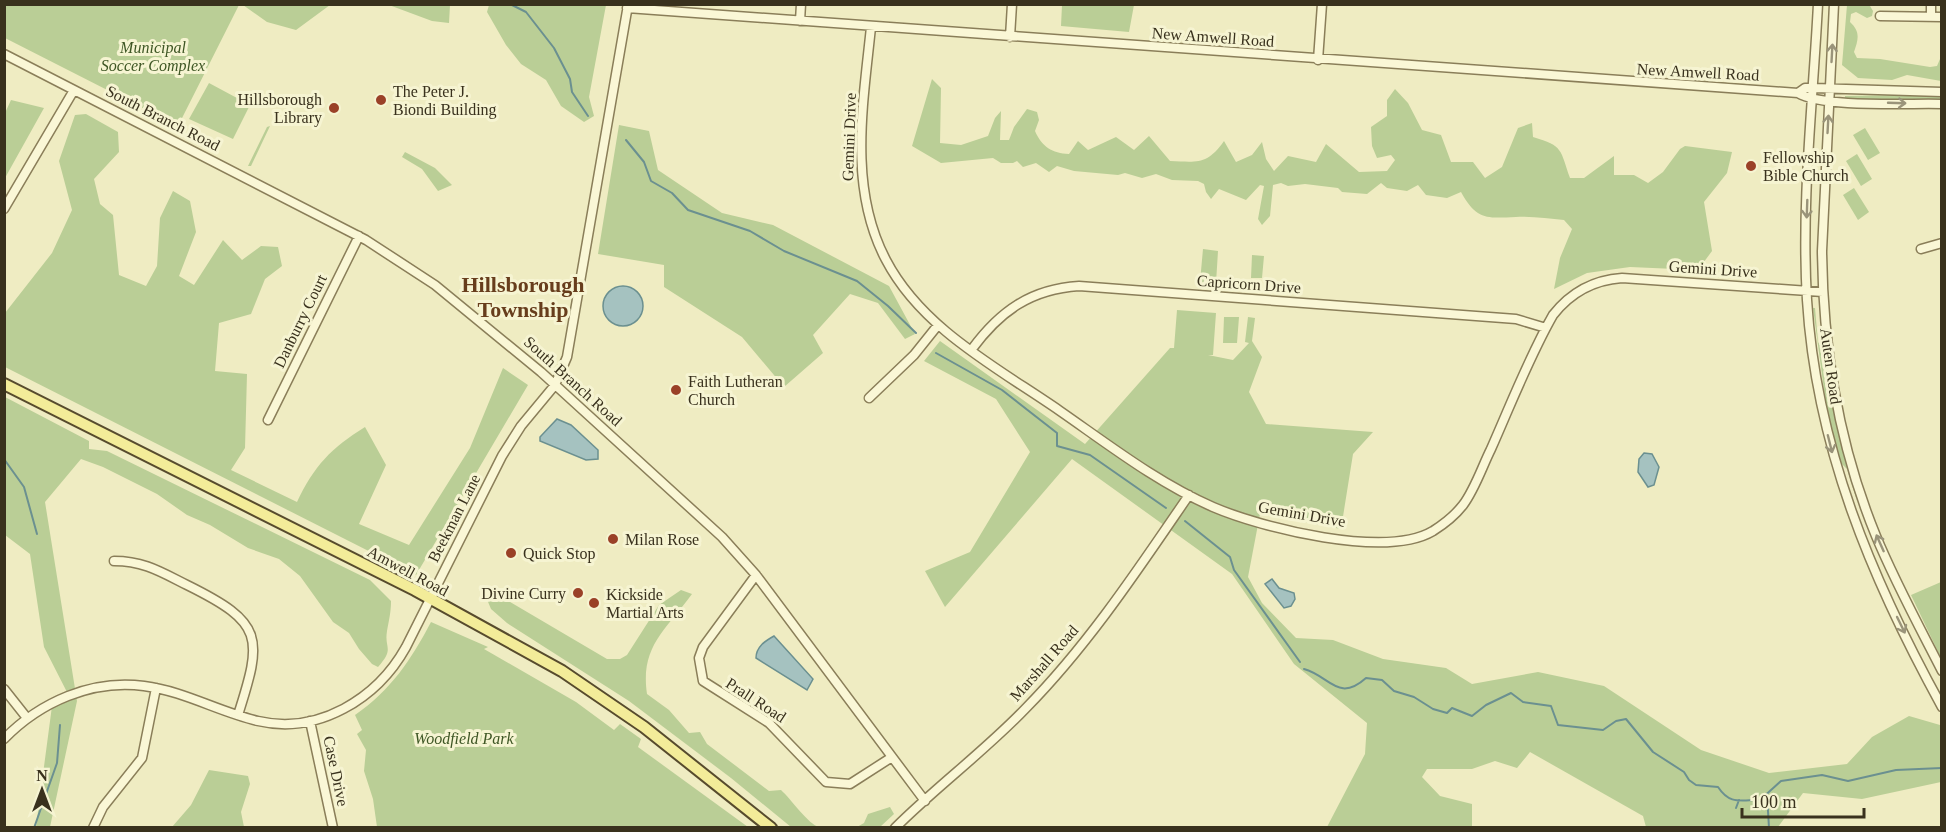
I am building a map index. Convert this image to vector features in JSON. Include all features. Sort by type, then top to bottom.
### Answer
[{"type":"main road","name":"Amwell Road","points":[[4,384],[430,599],[553,666],[597,693],[771,828]]},
{"type":"street","points":[[800,21],[801,4]]},
{"type":"street","points":[[1010,37],[1012,4]]},
{"type":"street","points":[[1318,60],[1322,4]]},
{"type":"street","name":"Auten Road","points":[[1818,4],[1807,226],[1807,291],[1820,404],[1846,498],[1878,581],[1939,696],[1941,707]]},
{"type":"street","name":"Auten Road","points":[[1834,4],[1823,213],[1823,292],[1837,403],[1857,480],[1876,535],[1941,671]]},
{"type":"street","points":[[1931,4],[1931,17]]},
{"type":"street","name":"New Amwell Road","points":[[627,6],[871,27],[1798,93],[1813,99],[1829,101],[1941,105]]},
{"type":"street","name":"Beekman Lane","points":[[4,739],[27,718],[66,697],[101,687],[123,685],[156,688],[180,694],[238,715],[274,723],[310,721],[343,710],[380,684],[400,657],[502,456],[520,426],[555,385],[567,357],[627,6]]},
{"type":"street","points":[[1880,16],[1941,17]]},
{"type":"street","name":"Gemini Drive","points":[[871,27],[861,159],[866,203],[878,243],[892,270],[916,303],[938,325],[1128,458],[1189,495],[1232,514],[1286,530],[1382,542],[1406,541],[1425,535],[1446,522],[1469,495],[1546,328],[1561,305],[1576,292],[1608,279],[1823,292]]},
{"type":"street","name":"South Branch Road","points":[[4,54],[359,236],[449,295],[555,385],[722,537],[756,575],[925,801]]},
{"type":"street","name":"New Amwell Road","points":[[1798,93],[1805,88],[1941,92]]},
{"type":"street","points":[[4,209],[74,90]]},
{"type":"street","name":"Danburry Court","points":[[268,420],[359,236]]},
{"type":"street","points":[[1921,249],[1941,243]]},
{"type":"street","name":"Capricorn Drive","points":[[972,349],[988,327],[1011,307],[1045,291],[1079,286],[1516,319],[1546,328]]},
{"type":"street","points":[[869,398],[914,355],[938,325]]},
{"type":"street","name":"Marshall Road","points":[[895,828],[973,760],[1058,673],[1147,557],[1189,495]]},
{"type":"street","points":[[114,561],[143,563],[222,602],[238,614],[248,630],[254,656],[250,680],[238,715]]},
{"type":"street","name":"Prall Road","points":[[756,575],[703,647],[699,658],[703,681],[769,723],[826,782],[837,785],[850,784],[892,757]]},
{"type":"street","points":[[93,828],[103,807],[142,758],[156,688]]},
{"type":"street","points":[[4,689],[27,718]]},
{"type":"street","name":"Case Drive","points":[[310,721],[333,828]]},
{"type":"green space","name":"Municipal Soccer Complex","points":[[4,5],[239,5],[178,126],[5,38]]},
{"type":"green space","points":[[243,5],[330,5],[296,30],[267,22]]},
{"type":"green space","points":[[389,5],[450,5],[449,23],[432,21]]},
{"type":"green space","points":[[489,5],[606,5],[589,97],[594,116],[584,122],[561,106],[546,80],[521,64],[506,45],[487,12]]},
{"type":"green space","points":[[1062,5],[1134,5],[1129,32],[1061,26]]},
{"type":"green space","points":[[1847,5],[1870,6],[1873,11],[1872,16],[1867,18],[1856,12],[1851,14],[1850,22],[1857,33],[1854,52],[1857,58],[1880,59],[1930,67],[1937,66],[1940,59],[1941,81],[1907,75],[1892,80],[1858,78],[1842,65]]},
{"type":"green space","points":[[932,79],[941,88],[940,143],[961,145],[988,136],[995,118],[1001,111],[1000,140],[1009,140],[1014,127],[1027,109],[1037,112],[1039,120],[1035,131],[1041,141],[1053,151],[1063,153],[1069,154],[1078,141],[1088,150],[1116,137],[1134,150],[1149,136],[1170,161],[1188,162],[1207,158],[1224,141],[1236,162],[1252,155],[1262,142],[1266,159],[1274,171],[1288,156],[1316,162],[1326,144],[1359,172],[1387,171],[1395,160],[1391,155],[1377,158],[1372,146],[1371,127],[1387,116],[1387,100],[1395,89],[1408,103],[1422,130],[1441,135],[1451,162],[1473,162],[1485,178],[1502,167],[1518,128],[1532,123],[1533,137],[1550,143],[1559,150],[1570,178],[1584,178],[1614,156],[1614,175],[1634,175],[1648,183],[1663,172],[1680,149],[1685,146],[1732,152],[1727,173],[1704,202],[1712,251],[1698,270],[1630,267],[1587,273],[1554,289],[1560,258],[1572,229],[1564,220],[1484,216],[1472,208],[1461,192],[1447,198],[1426,195],[1418,185],[1407,191],[1387,188],[1381,183],[1367,194],[1342,192],[1338,188],[1305,184],[1288,186],[1281,183],[1273,185],[1270,216],[1262,225],[1258,219],[1264,186],[1260,185],[1246,200],[1219,189],[1211,199],[1204,184],[1198,181],[1172,180],[1156,174],[1142,178],[1125,173],[1118,175],[1074,171],[1057,166],[1049,172],[1036,163],[1023,167],[1017,161],[1001,163],[993,158],[941,163],[912,146]]},
{"type":"green space","points":[[209,83],[250,105],[233,139],[189,119]]},
{"type":"green space","points":[[1942,95],[1941,101],[1845,99],[1845,96]]},
{"type":"green space","points":[[11,100],[44,108],[5,178],[5,113]]},
{"type":"green space","points":[[86,114],[118,132],[119,152],[94,179],[100,204],[113,215],[119,275],[146,286],[157,266],[160,218],[173,191],[190,201],[196,232],[179,276],[194,285],[223,240],[242,260],[261,246],[278,247],[282,266],[265,279],[251,314],[219,323],[215,371],[247,374],[245,448],[231,470],[297,502],[310,478],[333,450],[365,427],[386,465],[359,524],[409,545],[470,448],[503,368],[528,385],[416,575],[5,367],[5,313],[52,253],[72,210],[59,161],[75,115]]},
{"type":"green space","points":[[619,125],[649,131],[658,170],[722,213],[773,225],[889,286],[915,334],[905,339],[878,303],[850,294],[813,335],[823,353],[784,387],[742,337],[664,287],[664,265],[598,254]]},
{"type":"green space","points":[[270,126],[251,166],[248,166],[267,127]]},
{"type":"green space","points":[[1865,128],[1880,153],[1868,160],[1853,135]]},
{"type":"green space","points":[[405,152],[435,168],[452,185],[438,191],[422,169],[402,157]]},
{"type":"green space","points":[[1857,154],[1872,179],[1861,186],[1846,161]]},
{"type":"green space","points":[[1854,188],[1869,212],[1858,220],[1843,195]]},
{"type":"green space","points":[[1203,249],[1218,251],[1216,283],[1200,282]]},
{"type":"green space","points":[[1252,255],[1264,256],[1262,278],[1251,278]]},
{"type":"green space","points":[[1813,308],[1815,308],[1818,342],[1824,352],[1833,408],[1858,504],[1847,469],[1840,462],[1827,412]]},
{"type":"green space","points":[[1177,310],[1216,313],[1213,355],[1208,355],[1233,360],[1249,343],[1245,342],[1248,317],[1255,318],[1252,341],[1262,357],[1249,392],[1266,424],[1373,432],[1353,454],[1341,529],[1260,514],[1248,577],[1262,603],[1296,638],[1333,640],[1383,659],[1446,668],[1472,684],[1538,672],[1604,686],[1701,750],[1769,773],[1847,764],[1872,737],[1909,716],[1940,725],[1941,782],[1862,799],[1803,793],[1778,827],[1646,827],[1643,816],[1530,752],[1517,768],[1495,761],[1472,769],[1427,769],[1422,777],[1440,796],[1472,804],[1472,827],[1327,827],[1365,754],[1367,723],[1294,664],[1232,574],[1072,459],[945,607],[925,571],[970,552],[1030,452],[996,399],[924,361],[940,341],[1085,444],[1170,348],[1174,348]]},
{"type":"green space","points":[[1224,317],[1239,317],[1237,343],[1223,343]]},
{"type":"green space","points":[[5,397],[89,441],[89,449],[107,451],[370,580],[391,601],[386,637],[388,652],[383,661],[378,667],[372,664],[349,633],[333,622],[300,576],[279,559],[248,548],[210,525],[187,515],[157,494],[103,467],[81,459],[45,502],[77,701],[50,827],[36,827],[52,706],[70,698],[44,647],[30,554],[5,535]]},
{"type":"green space","points":[[1941,582],[1941,658],[1911,595]]},
{"type":"green space","points":[[481,585],[607,659],[620,659],[627,655],[659,605],[681,590],[692,594],[664,629],[651,651],[647,663],[647,694],[669,710],[689,733],[700,732],[707,744],[769,791],[781,790],[805,817],[819,827],[791,827],[731,778],[629,701],[507,623],[491,609]]},
{"type":"green space","name":"Woodfield Park","points":[[431,622],[488,647],[484,649],[576,702],[614,730],[620,724],[641,739],[638,747],[748,827],[377,827],[373,799],[364,771],[366,750],[357,734],[362,730],[355,715],[390,685],[416,649]]},
{"type":"green space","points":[[209,770],[248,776],[250,784],[241,812],[244,827],[172,827],[191,805]]},
{"type":"green space","points":[[890,807],[894,814],[880,827],[857,827],[864,823],[868,814]]},
{"type":"water","points":[[623,286],[631,287],[637,292],[642,298],[642,314],[637,320],[631,325],[623,326],[615,325],[609,320],[604,314],[603,306],[604,298],[609,292],[615,287]]},
{"type":"water","points":[[557,419],[571,425],[598,450],[598,459],[586,460],[540,441],[540,437]]},
{"type":"water","points":[[1644,453],[1652,454],[1659,467],[1654,485],[1648,487],[1638,472],[1639,459]]},
{"type":"water","points":[[1272,579],[1279,588],[1294,593],[1295,599],[1291,606],[1284,608],[1265,584]]},
{"type":"water","points":[[774,636],[813,679],[807,690],[756,658],[759,648]]},
{"type":"waterway","points":[[510,4],[526,12],[554,48],[570,79],[572,92],[588,116]]},
{"type":"waterway","points":[[626,140],[644,162],[651,181],[672,193],[688,210],[750,231],[784,251],[857,281],[916,333]]},
{"type":"waterway","points":[[936,353],[1002,390],[1057,433],[1057,446],[1090,455],[1166,508]]},
{"type":"waterway","points":[[4,459],[24,487],[37,534]]},
{"type":"waterway","points":[[1185,521],[1230,557],[1234,570],[1300,662]]},
{"type":"waterway","points":[[1304,669],[1341,688],[1356,685],[1366,678],[1382,680],[1394,691],[1414,697],[1433,709],[1447,713],[1452,708],[1472,716],[1486,705],[1511,693],[1523,702],[1551,706],[1558,725],[1603,730],[1616,721],[1626,719],[1653,752],[1684,772],[1689,780],[1696,785],[1718,787],[1727,797],[1736,800],[1760,800],[1781,781],[1822,775],[1848,781],[1896,770],[1942,768]]},
{"type":"waterway","points":[[34,828],[57,763],[60,725]]},
{"type":"waterway","points":[[1767,794],[1769,828]]},
{"type":"waterway","points":[[1736,808],[1739,800]]},
{"type":"place","name":"The Peter J. Biondi Building","points":[[381,100]]},
{"type":"place","name":"Hillsborough Library","points":[[334,108]]},
{"type":"place","name":"Fellowship Bible Church","points":[[1751,166]]},
{"type":"place","name":"Faith Lutheran Church","points":[[676,390]]},
{"type":"place","name":"Milan Rose","points":[[613,539]]},
{"type":"place","name":"Quick Stop","points":[[511,553]]},
{"type":"place","name":"Divine Curry","points":[[578,593]]},
{"type":"place","name":"Kickside Martial Arts","points":[[594,603]]},
{"type":"district","name":"Hillsborough Township","points":[[523,296]]}]
